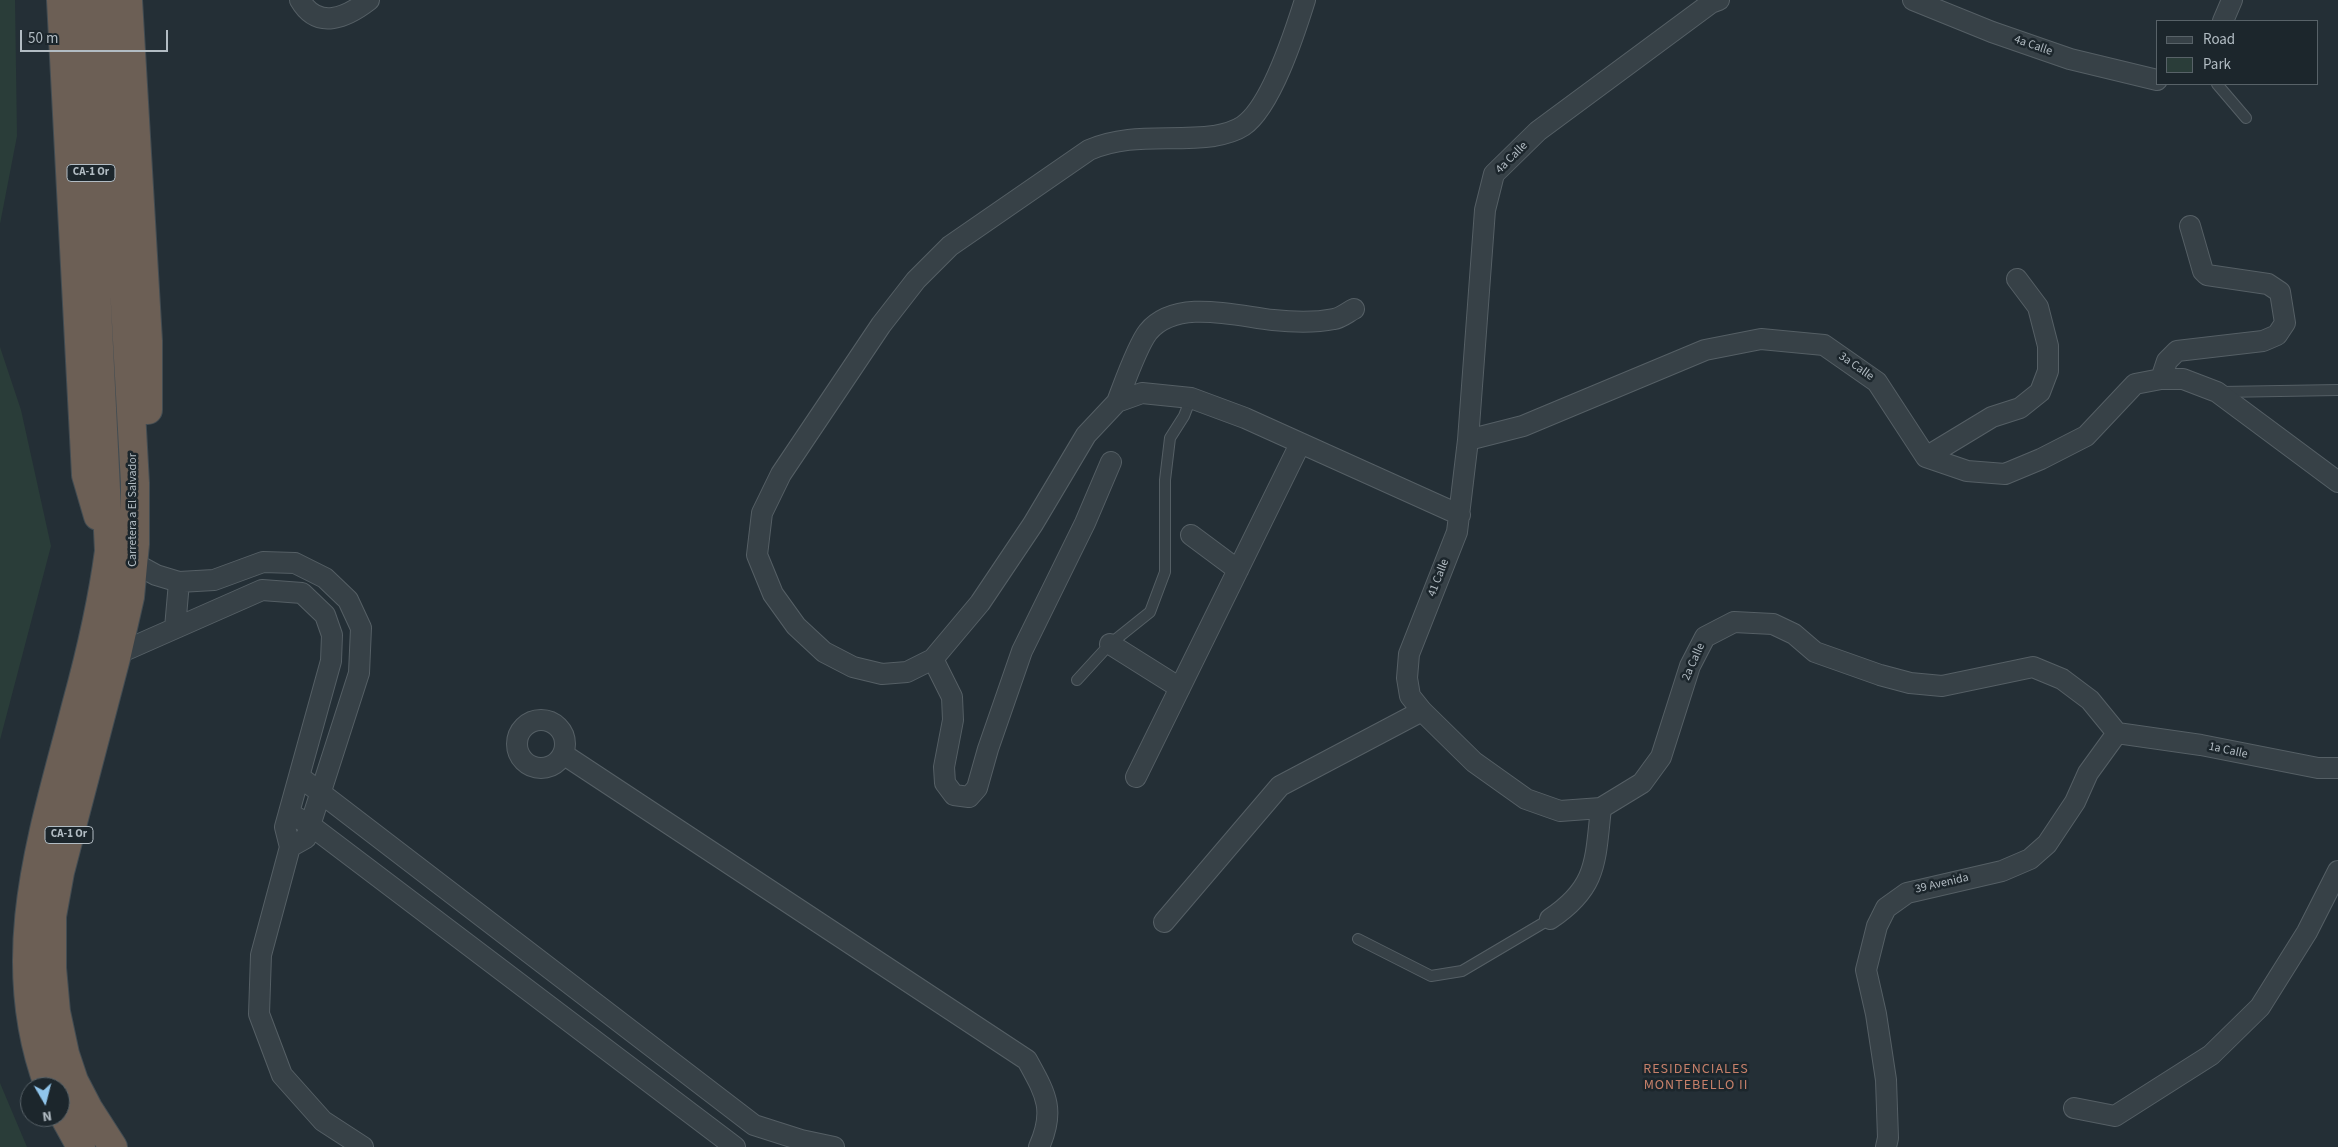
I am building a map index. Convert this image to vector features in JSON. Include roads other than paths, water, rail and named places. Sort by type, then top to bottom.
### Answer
[{"type":"highway","points":[[61,0],[86,475],[109,551]]},
{"type":"highway","name":"Carretera a El Salvador","points":[[46,1077],[39,1056],[28,1001],[26,967],[31,892],[38,851],[76,707],[103,593],[109,551],[82,0]]},
{"type":"highway","name":"Carretera a El Salvador","points":[[108,0],[135,483],[134,563],[130,597],[117,654],[60,872],[52,916],[53,986],[56,1012],[65,1054],[81,1095],[113,1147]]},
{"type":"highway","points":[[128,0],[148,351],[148,466],[135,517]]},
{"type":"highway","points":[[69,1127],[80,1147]]},
{"type":"street","points":[[300,0],[310,13],[328,19],[348,13],[369,0]]},
{"type":"street","points":[[1305,0],[1295,32],[1270,91],[1244,125],[1228,134],[1207,137],[1124,139],[1108,142],[1089,150],[950,246],[916,280],[881,325],[781,474],[762,513],[757,556],[773,594],[796,626],[824,652],[853,667],[882,674],[907,672],[933,659],[980,603],[1033,524],[1086,435],[1117,402],[1148,332],[1164,318],[1213,311],[1274,320],[1305,321],[1336,319],[1354,309]]},
{"type":"street","name":"4a Calle","points":[[1468,440],[1485,210],[1494,174],[1538,132],[1710,3],[1719,0]]},
{"type":"street","name":"4a Calle","points":[[1913,0],[1992,32],[2070,59],[2156,80]]},
{"type":"street","points":[[2223,20],[2232,0]]},
{"type":"street","points":[[2161,379],[2167,361],[2177,351],[2263,341],[2277,335],[2284,323],[2280,292],[2268,284],[2207,274],[2203,271],[2190,226]]},
{"type":"street","points":[[1926,457],[1992,418],[2020,408],[2040,392],[2048,371],[2048,346],[2038,307],[2017,279]]},
{"type":"street","name":"3a Calle","points":[[1468,440],[1523,426],[1705,350],[1761,338],[1824,345],[1876,382],[1926,457]]},
{"type":"street","points":[[1926,457],[1967,471],[2006,474],[2086,436],[2135,384],[2161,379],[2183,379],[2217,392],[2338,482]]},
{"type":"street","points":[[1117,402],[1142,392],[1191,398],[1244,418],[1460,515]]},
{"type":"street","name":"41 Calle","points":[[1422,711],[1410,696],[1406,678],[1409,654],[1457,532],[1468,440]]},
{"type":"street","points":[[1136,777],[1300,444]]},
{"type":"street","points":[[933,659],[952,697],[953,720],[944,767],[945,783],[954,795],[970,797],[977,788],[988,749],[1022,651],[1085,523],[1111,462]]},
{"type":"street","points":[[1191,535],[1238,570]]},
{"type":"street","points":[[134,563],[156,575],[179,582],[214,580],[263,562],[295,563],[325,578],[348,600],[361,628],[359,673],[306,838],[290,847]]},
{"type":"street","points":[[262,590],[263,562]]},
{"type":"street","points":[[175,628],[179,582]]},
{"type":"street","points":[[117,654],[262,590],[302,593],[325,615],[332,635],[331,661],[286,826],[290,847],[262,955],[259,1014],[282,1075],[323,1121],[363,1147]]},
{"type":"street","name":"2a Calle","points":[[1422,711],[1474,762],[1526,799],[1560,811],[1601,808],[1642,783],[1661,757],[1690,666],[1705,637],[1734,622],[1773,624],[1794,634],[1815,652],[1880,675],[1910,683],[1942,686],[2033,667],[2062,679],[2090,700],[2117,733]]},
{"type":"street","points":[[1110,644],[1180,688]]},
{"type":"street","points":[[1164,922],[1280,786],[1422,711]]},
{"type":"street","name":"1a Calle","points":[[2117,733],[2201,745],[2318,768],[2338,768]]},
{"type":"street","name":"39 Avenida","points":[[1886,1147],[1888,1138],[1886,1080],[1876,1014],[1866,970],[1876,926],[1886,908],[1907,893],[2002,871],[2030,859],[2047,844],[2075,802],[2088,773],[2117,733]]},
{"type":"street","points":[[563,754],[1027,1060],[1046,1095],[1047,1129],[1039,1147]]},
{"type":"street","points":[[300,777],[754,1125],[782,1141],[834,1147]]},
{"type":"street","points":[[1550,919],[1569,906],[1587,885],[1595,859],[1601,808]]},
{"type":"street","points":[[289,813],[310,826],[735,1147]]},
{"type":"street","points":[[2074,1108],[2115,1116],[2211,1055],[2260,1008],[2308,932],[2338,871]]},
{"type":"street","points":[[747,1147],[754,1125]]},
{"type":"lane","points":[[2218,85],[2246,118]]},
{"type":"lane","points":[[2217,392],[2338,390]]},
{"type":"lane","points":[[1077,680],[1110,644],[1150,612],[1165,572],[1166,480],[1170,438],[1184,416],[1191,398]]},
{"type":"lane","points":[[1358,939],[1431,976],[1462,971],[1550,919]]},
{"type":"district","name":"RESIDENCIALES MONTEBELLO II","points":[[1696,1078]]}]
